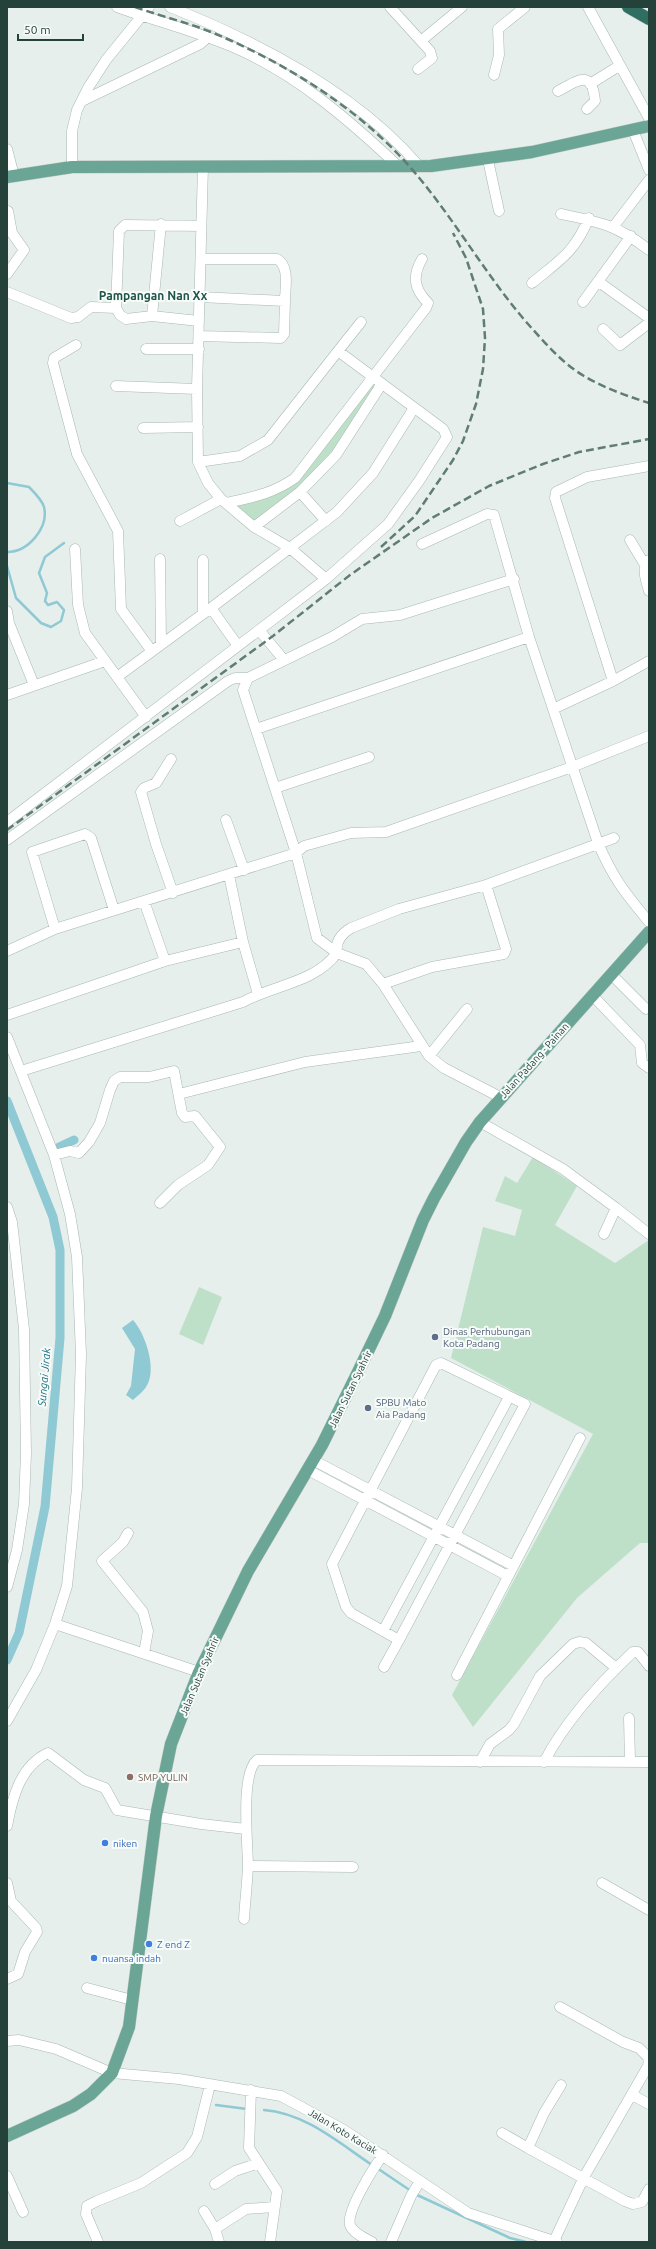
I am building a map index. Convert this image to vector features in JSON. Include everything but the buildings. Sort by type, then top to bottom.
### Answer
[{"type":"highway","points":[[628,7],[649,19]]},
{"type":"main road","points":[[11,176],[72,167],[419,166],[488,160],[532,152],[649,126]]},
{"type":"main road","name":"Jalan Padang - Painan","points":[[434,1198],[466,1142],[500,1097],[649,932]]},
{"type":"main road","name":"Jalan Sutan Syahrir","points":[[7,2136],[73,2106],[91,2094],[112,2074],[129,2027],[156,1816],[171,1744],[199,1672],[248,1571],[310,1465],[378,1333],[423,1220],[434,1198]]},
{"type":"street","points":[[117,7],[233,48],[275,69],[321,99],[358,128],[398,166]]},
{"type":"street","points":[[72,167],[72,131],[77,110],[106,60],[149,7]]},
{"type":"street","points":[[170,7],[238,35],[315,79],[385,131],[404,148],[419,166]]},
{"type":"street","points":[[390,7],[422,40],[432,56],[429,61],[418,69]]},
{"type":"street","points":[[422,40],[462,7]]},
{"type":"street","points":[[494,75],[499,55],[498,29],[525,7]]},
{"type":"street","points":[[588,7],[619,66],[649,118]]},
{"type":"street","points":[[82,101],[200,44],[206,38]]},
{"type":"street","points":[[590,84],[619,66]]},
{"type":"street","points":[[558,91],[578,79],[585,80],[590,84],[594,101],[587,109]]},
{"type":"street","points":[[633,130],[649,170]]},
{"type":"street","points":[[7,149],[11,176]]},
{"type":"street","points":[[488,160],[499,211]]},
{"type":"street","points":[[203,166],[197,389],[198,462],[208,484],[224,501],[254,527],[290,548],[326,579]]},
{"type":"street","points":[[614,226],[649,180]]},
{"type":"street","points":[[7,274],[24,250],[22,244],[12,233],[8,211]]},
{"type":"street","points":[[561,214],[589,218],[614,226],[631,236],[649,250]]},
{"type":"street","points":[[532,283],[569,253],[581,236],[589,218]]},
{"type":"street","points":[[199,321],[152,316],[126,319],[120,315],[116,308],[119,231],[125,225],[161,224],[201,226]]},
{"type":"street","points":[[152,316],[161,224]]},
{"type":"street","points":[[582,302],[599,282],[631,236]]},
{"type":"street","points":[[199,336],[281,338],[284,334],[285,301],[285,271],[281,261],[277,259],[201,259]]},
{"type":"street","points":[[180,521],[224,501],[258,496],[279,489],[295,478],[426,308],[428,303],[419,292],[414,277],[422,259]]},
{"type":"street","points":[[599,282],[649,318]]},
{"type":"street","points":[[7,292],[71,318],[78,317],[90,307],[116,308]]},
{"type":"street","points":[[200,297],[285,301]]},
{"type":"street","points":[[198,462],[240,456],[268,440],[361,322]]},
{"type":"street","points":[[603,329],[620,345],[649,323]]},
{"type":"street","points":[[76,345],[54,358],[53,363],[77,454],[118,531],[121,609],[152,650]]},
{"type":"street","points":[[146,349],[199,349]]},
{"type":"street","points":[[7,822],[326,579],[388,524],[446,441],[447,437],[445,431],[338,351]]},
{"type":"street","points":[[254,527],[300,492],[336,456],[381,384]]},
{"type":"street","points":[[116,386],[197,389]]},
{"type":"street","points":[[117,677],[161,643],[207,611],[326,521],[346,504],[373,472],[414,408]]},
{"type":"street","points":[[143,428],[198,427]]},
{"type":"street","points":[[613,681],[555,495],[560,488],[587,477],[649,466]]},
{"type":"street","points":[[300,492],[326,521]]},
{"type":"street","points":[[422,544],[492,513],[514,579],[529,637],[598,843],[609,870],[620,888],[649,922]]},
{"type":"street","points":[[630,540],[647,562],[645,576],[649,591]]},
{"type":"street","points":[[75,549],[80,618],[85,633],[146,717]]},
{"type":"street","points":[[160,558],[161,643]]},
{"type":"street","points":[[203,560],[207,611],[238,646]]},
{"type":"street","points":[[7,840],[228,681],[235,678],[248,678],[328,639],[362,619],[400,615],[514,579]]},
{"type":"street","points":[[7,611],[9,623],[34,685]]},
{"type":"street","points":[[259,630],[284,660]]},
{"type":"street","points":[[256,730],[529,637]]},
{"type":"street","points":[[7,695],[105,661]]},
{"type":"street","points":[[553,709],[613,681],[649,661]]},
{"type":"street","points":[[248,678],[243,687],[244,697],[296,853],[313,930],[317,938],[337,953],[366,964],[383,984],[421,1046],[429,1056],[444,1068],[500,1097]]},
{"type":"street","points":[[7,951],[55,929],[296,853],[304,846],[351,833],[386,832],[572,767],[649,736]]},
{"type":"street","points":[[275,788],[369,757]]},
{"type":"street","points":[[171,759],[156,783],[144,788],[141,792],[156,844],[173,893]]},
{"type":"street","points":[[226,820],[244,870]]},
{"type":"street","points":[[55,929],[32,852],[84,834],[91,838],[114,910]]},
{"type":"street","points":[[21,1072],[243,1002],[258,994],[307,977],[329,963],[337,953],[336,945],[344,932],[351,928],[399,909],[486,885],[614,838]]},
{"type":"street","points":[[229,875],[243,942],[258,994]]},
{"type":"street","points":[[383,984],[432,967],[504,954],[506,949],[486,885]]},
{"type":"street","points":[[144,901],[164,961]]},
{"type":"street","points":[[7,1015],[164,961],[243,942]]},
{"type":"street","points":[[611,974],[646,1009]]},
{"type":"street","points":[[592,995],[636,1040],[642,1050],[642,1063],[649,1068]]},
{"type":"street","points":[[429,1056],[467,1009]]},
{"type":"street","points":[[7,1037],[53,1155],[70,1214],[77,1256],[81,1354],[77,1488],[67,1586],[55,1624],[36,1670],[7,1721]]},
{"type":"street","points":[[179,1094],[305,1062],[421,1046]]},
{"type":"street","points":[[53,1155],[70,1151],[78,1153],[89,1142],[100,1123],[114,1081],[120,1077],[150,1077],[174,1071],[182,1113],[185,1116],[195,1116],[220,1147],[208,1165],[178,1185],[160,1203]]},
{"type":"street","points":[[480,1122],[563,1169],[649,1234]]},
{"type":"street","points":[[7,1207],[12,1222],[24,1329],[26,1453],[24,1504],[17,1550],[7,1587]]},
{"type":"street","points":[[604,1234],[616,1208]]},
{"type":"street","points":[[384,1668],[399,1640],[449,1546],[525,1404],[441,1363],[436,1365],[332,1564],[346,1607],[351,1613],[399,1640]]},
{"type":"street","points":[[383,1631],[509,1396]]},
{"type":"street","points":[[457,1675],[508,1576],[512,1565],[580,1438]]},
{"type":"street","points":[[310,1465],[370,1490],[512,1565]]},
{"type":"street","points":[[310,1465],[364,1501],[508,1576]]},
{"type":"street","points":[[128,1533],[123,1542],[102,1562],[143,1612],[148,1631],[144,1653]]},
{"type":"street","points":[[55,1624],[97,1640],[144,1653],[199,1672]]},
{"type":"street","points":[[480,1762],[490,1744],[509,1730],[514,1724],[540,1676],[572,1644],[579,1642],[586,1644],[616,1668]]},
{"type":"street","points":[[544,1762],[564,1727],[616,1668],[633,1652],[638,1652],[649,1666]]},
{"type":"street","points":[[629,1718],[630,1762]]},
{"type":"street","points":[[7,1826],[10,1811],[23,1774],[48,1753],[84,1780],[105,1788],[117,1810],[246,1829]]},
{"type":"street","points":[[244,1919],[248,1866],[246,1829],[250,1768],[257,1760],[649,1762]]},
{"type":"street","points":[[248,1866],[353,1867]]},
{"type":"street","points":[[7,1882],[11,1901],[36,1928],[37,1932],[25,1952],[18,1974],[7,1979]]},
{"type":"street","points":[[602,1883],[649,1910]]},
{"type":"street","points":[[87,1988],[132,2000]]},
{"type":"street","points":[[555,2242],[584,2177],[648,2066],[649,2058],[646,2052],[623,2042],[560,2007]]},
{"type":"street","points":[[7,2041],[19,2040],[56,2049],[112,2074]]},
{"type":"street","name":"Jalan Koto Kaciak","points":[[112,2074],[179,2079],[251,2093],[281,2096],[298,2104],[382,2157],[415,2189],[468,2213],[555,2242]]},
{"type":"street","points":[[98,2242],[86,2208],[97,2201],[141,2184],[187,2153],[197,2137],[210,2085]]},
{"type":"street","points":[[528,2148],[544,2113],[561,2085]]},
{"type":"street","points":[[251,2093],[249,2148],[277,2191],[270,2242]]},
{"type":"street","points":[[632,2095],[649,2104]]},
{"type":"street","points":[[502,2133],[633,2204],[642,2202],[649,2189]]},
{"type":"street","points":[[372,2242],[361,2236],[350,2224],[350,2216],[367,2180],[382,2157]]},
{"type":"street","points":[[215,2184],[235,2171],[259,2163]]},
{"type":"street","points":[[7,2176],[23,2212]]},
{"type":"street","points":[[391,2242],[415,2189]]},
{"type":"street","points":[[215,2229],[246,2209],[274,2207]]},
{"type":"street","points":[[204,2211],[215,2229],[219,2242]]},
{"type":"green space","points":[[373,383],[376,387],[355,424],[305,486],[255,523],[232,503],[287,485]]},
{"type":"green space","points":[[533,1157],[577,1186],[555,1225],[615,1263],[649,1240],[649,1543],[640,1543],[577,1598],[473,1727],[452,1695],[593,1434],[451,1358],[483,1227],[515,1236],[522,1210],[495,1201],[505,1176],[517,1183]]},
{"type":"green space","points":[[199,1287],[222,1297],[203,1345],[179,1334]]},
{"type":"water","points":[[133,1320],[146,1342],[151,1371],[146,1387],[133,1400],[126,1395],[131,1386],[135,1349],[122,1328]]},
{"type":"waterway","points":[[7,483],[29,487],[42,502],[45,515],[40,530],[35,537],[22,548],[7,552],[7,554]]},
{"type":"waterway","points":[[7,566],[16,598],[41,623],[51,627],[61,621],[64,610],[57,602],[48,605],[45,601],[47,593],[39,573],[45,557],[64,543]]},
{"type":"waterway","name":"Sungai Jirak","points":[[7,1101],[53,1217],[60,1250],[60,1338],[45,1507],[19,1633],[7,1660]]},
{"type":"waterway","points":[[57,1148],[74,1140]]},
{"type":"waterway","points":[[216,2105],[247,2109]]},
{"type":"waterway","points":[[264,2110],[279,2112],[294,2117],[321,2130],[372,2165]]},
{"type":"waterway","points":[[377,2168],[411,2191]]},
{"type":"waterway","points":[[415,2194],[510,2238],[526,2242]]},
{"type":"railway","points":[[135,7],[211,32],[262,55],[334,99],[378,135],[416,174],[511,303],[554,352],[576,371],[592,380],[632,398],[649,403]]},
{"type":"railway","points":[[381,547],[415,516],[453,460],[463,441],[476,404],[483,369],[485,338],[483,309],[466,258],[453,233]]},
{"type":"railway","points":[[7,830],[273,636],[350,575],[432,518],[489,486],[543,464],[579,452],[649,439]]},
{"type":"place","name":"Dinas Perhubungan Kota Padang","points":[[435,1337]]},
{"type":"place","name":"SPBU Mato Aia Padang","points":[[368,1408]]},
{"type":"place","name":"SMP YULIN","points":[[130,1777]]},
{"type":"place","name":"niken","points":[[105,1843]]},
{"type":"place","name":"Z end Z","points":[[149,1944]]},
{"type":"place","name":"nuansa indah","points":[[94,1958]]},
{"type":"district","name":"Pampangan Nan Xx","points":[[153,296]]}]
